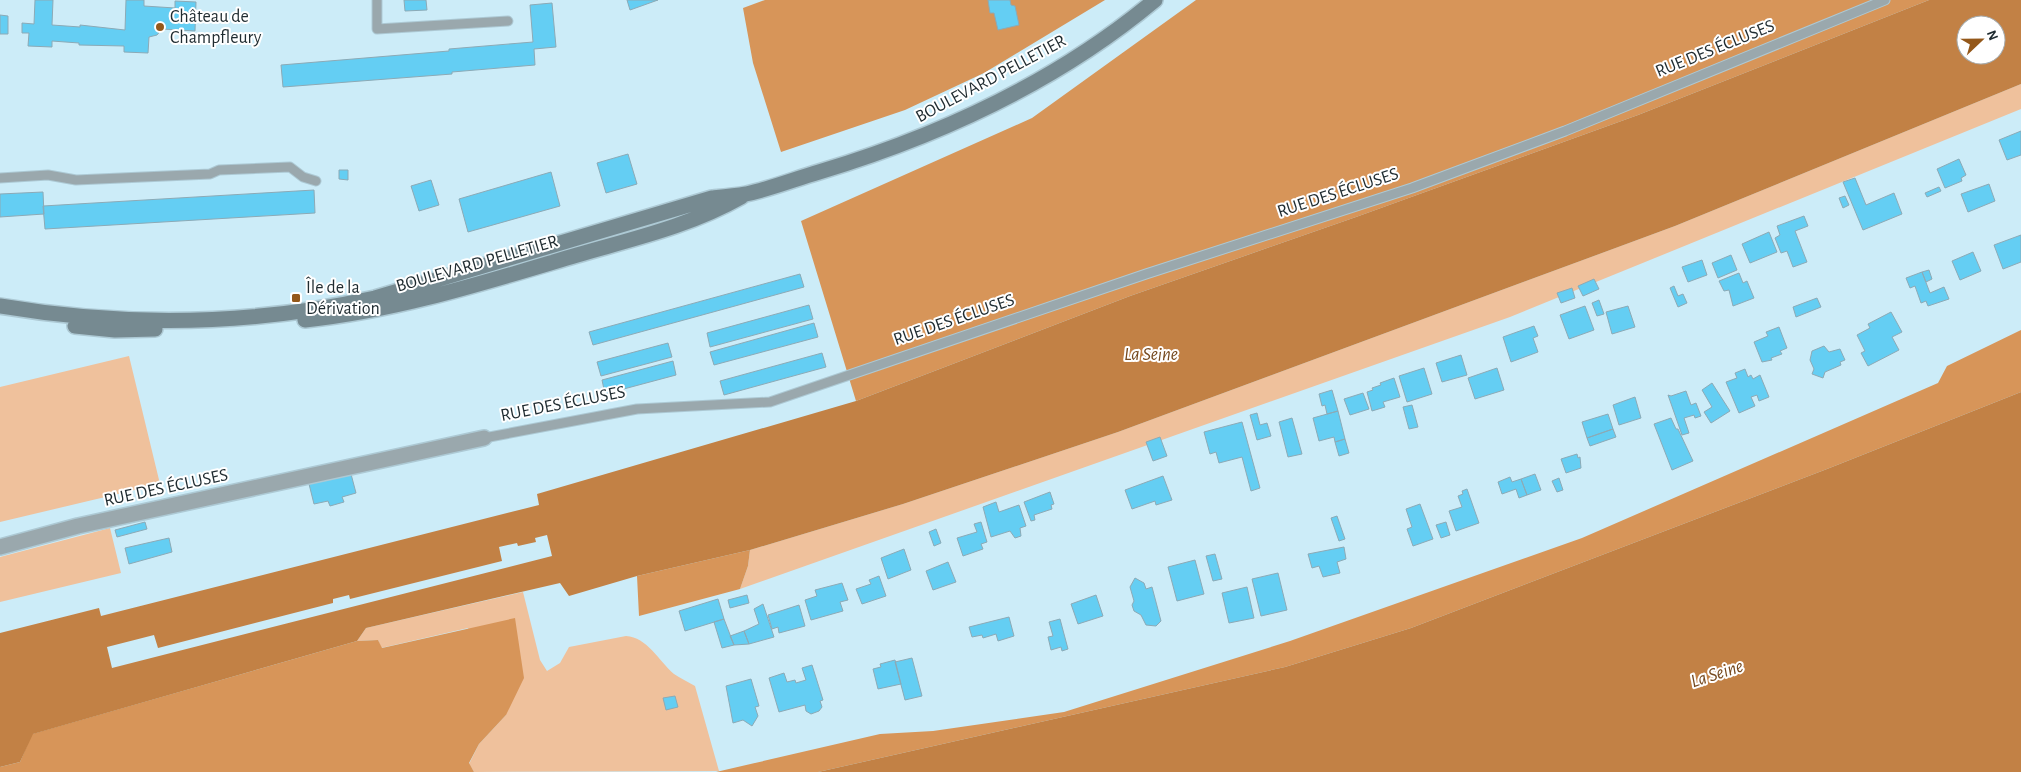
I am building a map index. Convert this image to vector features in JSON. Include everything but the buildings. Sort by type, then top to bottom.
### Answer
[{"type":"main road","name":"BOULEVARD PELLETIER","points":[[0,306],[46,314],[102,318],[189,320],[253,316],[343,305],[375,298],[712,198],[746,194],[872,156],[957,121],[1027,85],[1081,53],[1156,0]]},
{"type":"main road","name":"BOULEVARD PELLETIER","points":[[0,316],[114,330],[236,326],[345,316],[397,306],[457,290],[662,230],[717,211],[746,194]]},
{"type":"street","name":"RUE DES ÉCLUSES","points":[[0,547],[78,526],[484,438]]},
{"type":"lane","points":[[377,0],[377,29],[508,21]]},
{"type":"lane","name":"RUE DES ÉCLUSES","points":[[484,438],[637,409],[770,402],[1146,274],[1412,188],[1572,128],[1885,0]]},
{"type":"lane","points":[[0,178],[48,175],[76,180],[210,174],[219,170],[290,167],[303,177],[316,181]]},
{"type":"shaded area","points":[[765,0],[1105,0],[984,73],[905,110],[781,152],[753,63],[743,8]]},
{"type":"shaded area","points":[[1196,0],[1929,0],[1638,115],[1130,296],[856,401],[801,221],[1032,118]]},
{"type":"shaded area","points":[[2021,84],[2021,109],[1510,317],[740,589],[748,566],[750,550],[903,504],[1118,432],[1675,226]]},
{"type":"shaded area","points":[[2021,330],[2021,392],[1827,469],[1411,628],[1285,667],[818,772],[716,772],[880,734],[933,731],[1064,712],[1290,641],[1582,538],[1938,383],[1947,366]]},
{"type":"shaded area","points":[[129,356],[160,484],[0,522],[0,387]]},
{"type":"shaded area","points":[[110,528],[121,573],[0,602],[0,557]]},
{"type":"shaded area","points":[[750,550],[748,566],[740,589],[639,616],[637,576]]},
{"type":"shaded area","points":[[523,592],[540,660],[547,671],[560,663],[569,647],[626,636],[633,637],[646,645],[668,669],[695,686],[719,771],[474,772],[469,764],[479,744],[506,715],[468,628],[381,648],[378,640],[357,641],[366,628]]},
{"type":"shaded area","points":[[515,618],[524,678],[506,715],[479,744],[469,763],[474,772],[0,772],[0,767],[20,762],[32,734],[357,641],[378,640],[382,648]]},
{"type":"water","name":"La Seine","points":[[1929,0],[2021,0],[2021,84],[1675,226],[1118,432],[903,504],[750,550],[637,576],[569,596],[560,583],[366,628],[357,641],[33,734],[20,762],[0,767],[0,633],[99,608],[101,616],[539,505],[537,494],[856,401],[1130,296],[1638,115]],"holes":[[[547,535],[552,556],[112,668],[107,647],[154,635],[158,648],[333,603],[333,599],[349,595],[350,599],[502,561],[499,547],[517,543],[518,546],[536,542],[535,538]]]},
{"type":"water","name":"La Seine","points":[[2021,392],[2021,772],[818,772],[1285,667],[1411,628],[1827,469]]},
{"type":"place","name":"Château de Champfleury","points":[[160,27]]},
{"type":"place","name":"Île de la Dérivation","points":[[296,298]]}]
